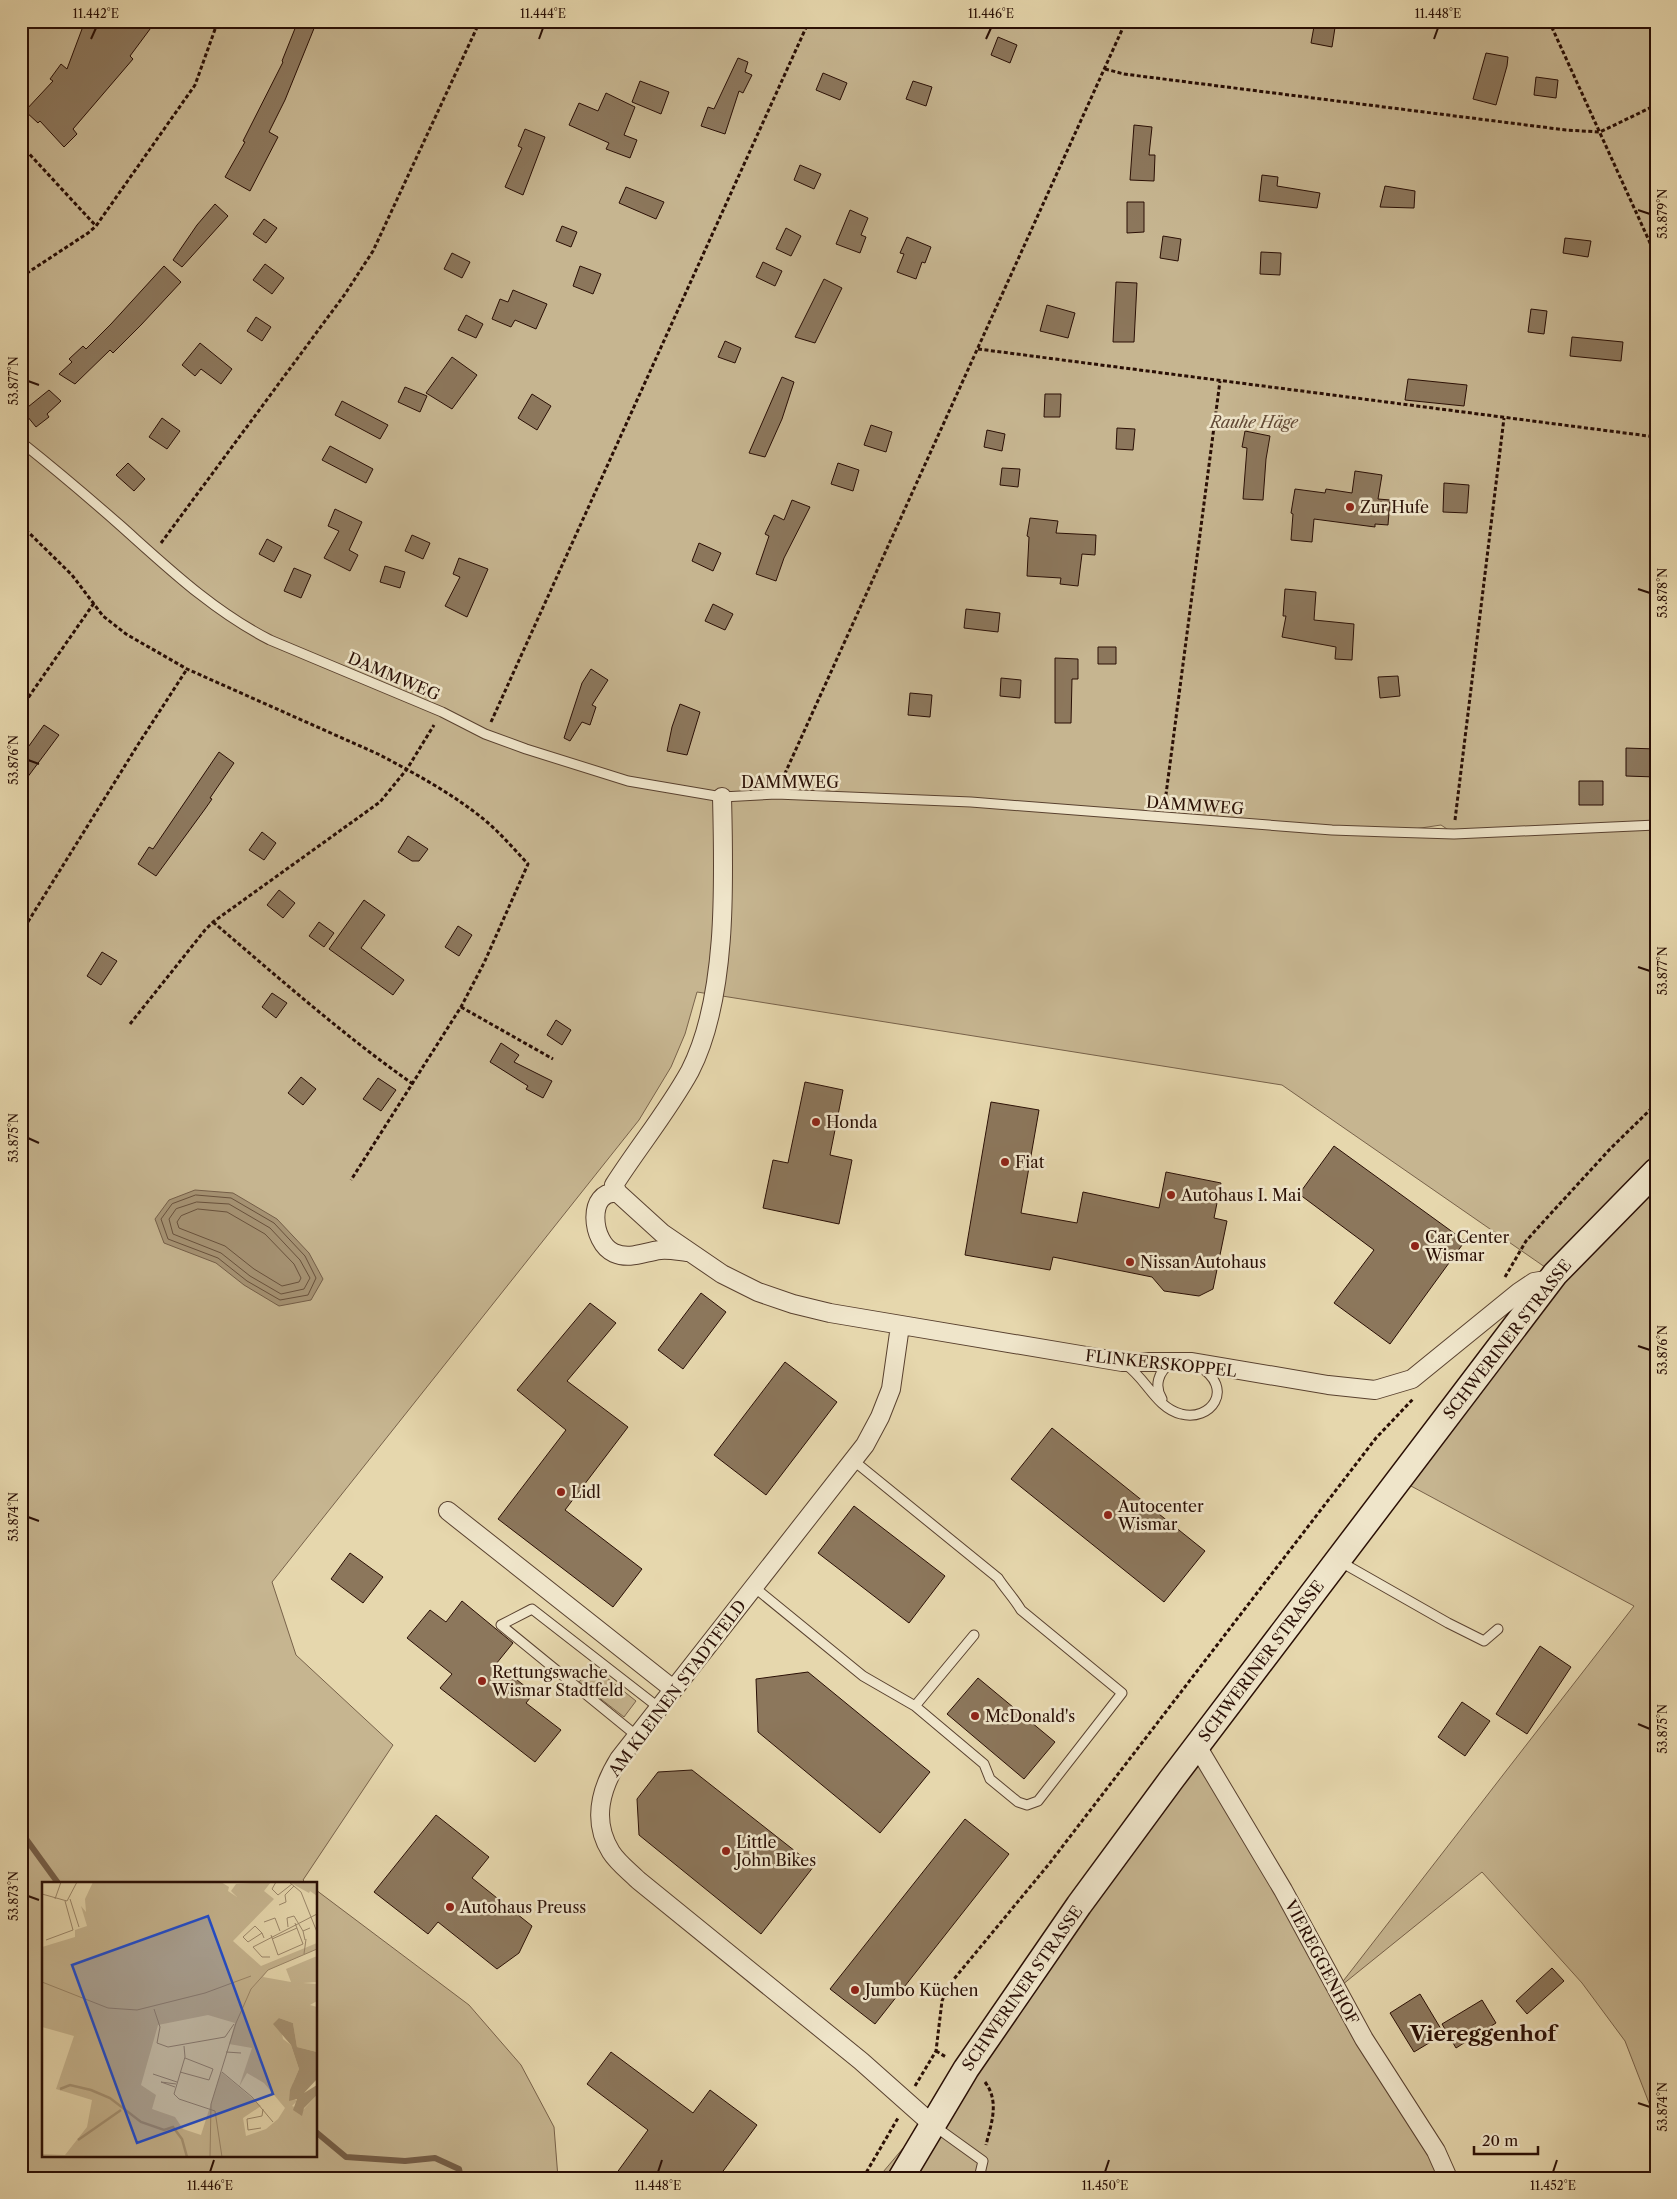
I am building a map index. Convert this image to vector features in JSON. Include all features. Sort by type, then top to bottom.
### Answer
[{"type":"main road","name":"SCHWERINER STRASSE","points":[[901,2178],[966,2069],[1079,1905],[1197,1746],[1552,1279],[1656,1171]]},
{"type":"street","points":[[618,1193],[614,1185],[668,1108],[690,1069],[709,1015],[719,957],[723,900],[722,797]]},
{"type":"street","name":"FLINKERSKOPPEL","points":[[690,1253],[661,1250],[637,1256],[613,1253],[604,1246],[597,1233],[596,1210],[604,1195],[610,1192],[618,1193],[662,1233],[722,1274],[758,1292],[830,1313],[1122,1362],[1192,1362],[1328,1385],[1375,1390],[1412,1379],[1519,1292],[1534,1282],[1552,1279]]},
{"type":"street","name":"AM KLEINEN STADTFELD","points":[[900,1326],[891,1389],[880,1417],[854,1461],[637,1736],[608,1777],[602,1790],[600,1803],[601,1821],[611,1852],[638,1880],[907,2100],[933,2125]]},
{"type":"street","points":[[448,1511],[673,1689]]},
{"type":"street","name":"VIEREGGENHOF","points":[[1197,1746],[1283,1890],[1364,2039],[1436,2151],[1448,2178]]},
{"type":"lane","name":"DAMMWEG","points":[[21,442],[66,477],[189,587],[242,626],[270,640],[442,712],[485,734],[628,782],[722,797],[776,794],[971,802],[1332,830],[1454,834],[1656,825]]},
{"type":"lane","points":[[1122,1362],[1141,1377],[1150,1390],[1165,1405],[1175,1412],[1192,1415],[1204,1410],[1215,1402],[1219,1392],[1217,1385],[1210,1375],[1192,1362]]},
{"type":"lane","points":[[1165,1405],[1157,1387],[1159,1378],[1166,1367],[1174,1362]]},
{"type":"lane","points":[[754,1588],[863,1676],[915,1706],[984,1764],[990,1779],[1008,1794],[1027,1806],[1038,1801],[1122,1693],[1021,1610],[1010,1591],[994,1574],[854,1461]]},
{"type":"lane","points":[[1338,1560],[1448,1623],[1484,1641],[1498,1629]]},
{"type":"lane","points":[[637,1736],[501,1625],[532,1609],[658,1708]]},
{"type":"lane","points":[[915,1706],[974,1635]]},
{"type":"lane","points":[[933,2125],[983,2161],[979,2178]]},
{"type":"path","points":[[21,277],[96,226],[195,85],[218,21]]},
{"type":"path","points":[[152,554],[345,294],[373,251],[480,21]]},
{"type":"path","points":[[485,734],[809,21]]},
{"type":"path","points":[[776,794],[1126,21]]},
{"type":"path","points":[[1549,21],[1656,256]]},
{"type":"path","points":[[1105,70],[1124,74],[1566,130],[1600,132],[1656,105]]},
{"type":"path","points":[[21,145],[96,226]]},
{"type":"path","points":[[978,349],[1656,437]]},
{"type":"path","points":[[1163,817],[1220,381]]},
{"type":"path","points":[[1454,834],[1504,418]]},
{"type":"path","points":[[21,526],[72,575],[103,616],[126,634],[187,669],[378,754],[407,769],[458,800],[487,822],[528,864],[484,963],[461,1007],[351,1180]]},
{"type":"path","points":[[21,708],[94,603]]},
{"type":"path","points":[[21,933],[187,669]]},
{"type":"path","points":[[130,1024],[213,922],[380,802],[407,769],[442,712]]},
{"type":"path","points":[[213,922],[312,1006],[378,1059],[413,1084]]},
{"type":"path","points":[[461,1007],[553,1059]]},
{"type":"path","points":[[1504,1278],[1526,1241],[1610,1149],[1656,1104]]},
{"type":"path","points":[[863,2178],[936,2051],[942,2002],[949,1985],[1049,1864],[1376,1438],[1412,1400],[1417,1387],[1412,1379]]},
{"type":"green space","name":"Rauhe Häge","points":[[21,21],[1656,21],[1656,2121],[1625,2041],[1582,1983],[1482,1872],[1337,1989],[1634,1606],[1398,1479],[1555,1274],[1282,1085],[697,992],[685,1034],[671,1067],[639,1120],[272,1582],[296,1655],[393,1745],[303,1880],[305,1882],[42,1882],[42,2156],[318,2156],[318,1892],[469,2005],[521,2065],[554,2127],[558,2178],[21,2178]],"holes":[[[1441,825],[1453,833],[1394,832]]]},
{"type":"green space","points":[[592,1666],[636,1701],[624,1717],[579,1682]]},
{"type":"green space","points":[[1200,1754],[1448,2178],[878,2178],[920,2128]]},
{"type":"water","points":[[195,1190],[233,1193],[277,1219],[309,1253],[323,1279],[311,1300],[279,1306],[244,1285],[216,1263],[164,1243],[155,1219],[169,1200]]},
{"type":"building","points":[[85,21],[156,21],[130,56],[133,59],[73,129],[77,134],[64,147],[40,121],[38,123],[25,111],[53,81],[50,79],[61,64],[67,69]]},
{"type":"building","points":[[298,21],[317,21],[285,100],[269,132],[278,137],[250,191],[225,177],[245,142],[243,141],[283,62]]},
{"type":"building","points":[[1315,21],[1336,21],[1332,47],[1311,43]]},
{"type":"building","points":[[998,37],[1017,45],[1010,63],[991,55]]},
{"type":"building","points":[[1486,53],[1508,57],[1496,105],[1473,99]]},
{"type":"building","points":[[738,58],[748,62],[745,72],[752,75],[743,93],[739,91],[725,134],[701,126],[708,107],[714,109]]},
{"type":"building","points":[[823,73],[847,83],[840,100],[816,90]]},
{"type":"building","points":[[1536,77],[1558,80],[1556,98],[1534,95]]},
{"type":"building","points":[[640,81],[669,92],[661,114],[632,102]]},
{"type":"building","points":[[913,81],[932,87],[926,106],[906,99]]},
{"type":"building","points":[[606,93],[635,107],[624,135],[637,140],[630,158],[606,149],[609,143],[569,125],[579,103],[598,111]]},
{"type":"building","points":[[1134,125],[1152,127],[1149,155],[1155,155],[1154,181],[1130,180]]},
{"type":"building","points":[[525,129],[545,137],[523,195],[505,187],[522,148],[518,146]]},
{"type":"building","points":[[800,165],[821,174],[814,189],[794,180]]},
{"type":"building","points":[[1262,175],[1278,177],[1277,186],[1320,193],[1317,208],[1259,201]]},
{"type":"building","points":[[1385,186],[1415,191],[1414,208],[1380,207]]},
{"type":"building","points":[[626,187],[664,202],[656,219],[619,203]]},
{"type":"building","points":[[1127,202],[1144,202],[1144,232],[1127,233]]},
{"type":"building","points":[[215,204],[228,216],[182,267],[173,260],[197,225]]},
{"type":"building","points":[[850,210],[868,218],[861,235],[866,237],[860,253],[836,244]]},
{"type":"building","points":[[264,219],[277,228],[266,243],[253,234]]},
{"type":"building","points":[[562,226],[577,232],[571,247],[556,241]]},
{"type":"building","points":[[786,228],[801,236],[791,256],[776,249]]},
{"type":"building","points":[[1163,236],[1181,239],[1178,261],[1160,258]]},
{"type":"building","points":[[907,237],[931,247],[925,263],[922,262],[916,279],[897,272],[904,254],[900,253]]},
{"type":"building","points":[[1565,238],[1591,241],[1588,257],[1563,253]]},
{"type":"building","points":[[1261,252],[1281,253],[1280,275],[1260,274]]},
{"type":"building","points":[[452,253],[470,262],[462,278],[444,269]]},
{"type":"building","points":[[763,262],[782,271],[775,286],[756,277]]},
{"type":"building","points":[[265,264],[284,278],[272,294],[253,280]]},
{"type":"building","points":[[164,266],[181,282],[141,325],[113,353],[110,350],[75,384],[59,374],[72,362],[69,359],[83,346],[86,349]]},
{"type":"building","points":[[580,266],[601,274],[593,294],[573,286]]},
{"type":"building","points":[[824,279],[842,288],[815,343],[795,337]]},
{"type":"building","points":[[1116,282],[1137,283],[1134,342],[1113,342]]},
{"type":"building","points":[[513,290],[547,304],[536,329],[515,320],[511,327],[492,319],[500,299],[508,302]]},
{"type":"building","points":[[1047,305],[1075,313],[1068,338],[1040,331]]},
{"type":"building","points":[[1531,309],[1547,311],[1544,334],[1528,332]]},
{"type":"building","points":[[466,315],[483,324],[476,338],[458,330]]},
{"type":"building","points":[[256,317],[271,327],[262,341],[247,331]]},
{"type":"building","points":[[1572,337],[1623,342],[1621,361],[1570,356]]},
{"type":"building","points":[[725,341],[741,348],[735,363],[718,357]]},
{"type":"building","points":[[200,343],[232,369],[221,384],[201,369],[195,376],[182,365]]},
{"type":"building","points":[[452,357],[477,375],[452,409],[426,393]]},
{"type":"building","points":[[782,377],[794,382],[782,419],[765,457],[749,453]]},
{"type":"building","points":[[1408,379],[1467,385],[1464,406],[1405,400]]},
{"type":"building","points":[[405,387],[427,396],[420,412],[398,402]]},
{"type":"building","points":[[49,390],[61,401],[47,414],[49,417],[36,427],[23,411]]},
{"type":"building","points":[[532,394],[551,406],[537,430],[518,418]]},
{"type":"building","points":[[1045,394],[1061,394],[1060,417],[1044,417]]},
{"type":"building","points":[[342,401],[388,425],[380,439],[335,415]]},
{"type":"building","points":[[162,418],[180,431],[167,449],[149,437]]},
{"type":"building","points":[[871,425],[892,432],[886,452],[864,445]]},
{"type":"building","points":[[1117,428],[1135,429],[1133,450],[1116,449]]},
{"type":"building","points":[[987,430],[1005,434],[1002,451],[984,447]]},
{"type":"building","points":[[1245,431],[1270,436],[1263,500],[1243,499],[1247,448],[1242,447]]},
{"type":"building","points":[[330,446],[373,469],[366,483],[322,460]]},
{"type":"building","points":[[128,463],[145,479],[134,491],[116,475]]},
{"type":"building","points":[[838,463],[859,470],[853,491],[831,484]]},
{"type":"building","points":[[1002,468],[1020,469],[1018,487],[1000,485]]},
{"type":"building","points":[[1355,471],[1382,475],[1378,499],[1390,500],[1388,525],[1375,524],[1375,527],[1314,519],[1312,542],[1291,540],[1293,514],[1291,513],[1295,489],[1325,493],[1326,489],[1352,493]]},
{"type":"building","points":[[1444,483],[1469,485],[1467,513],[1443,512]]},
{"type":"building","points":[[792,500],[810,507],[784,558],[776,581],[756,574],[769,536],[765,534],[774,515],[784,520]]},
{"type":"building","points":[[335,509],[362,522],[349,550],[358,555],[350,571],[324,558],[339,531],[328,526]]},
{"type":"building","points":[[1030,518],[1058,521],[1056,533],[1096,535],[1095,555],[1082,554],[1078,586],[1060,584],[1061,578],[1027,576],[1029,537],[1027,536]]},
{"type":"building","points":[[412,535],[430,543],[423,559],[405,551]]},
{"type":"building","points":[[267,539],[282,547],[274,562],[259,554]]},
{"type":"building","points":[[699,543],[721,553],[713,571],[692,561]]},
{"type":"building","points":[[459,558],[488,569],[467,617],[445,606],[460,577],[453,574]]},
{"type":"building","points":[[385,566],[405,572],[400,588],[380,582]]},
{"type":"building","points":[[294,568],[311,575],[301,598],[284,591]]},
{"type":"building","points":[[1285,589],[1316,592],[1314,620],[1354,624],[1352,660],[1335,659],[1336,647],[1282,637],[1286,616],[1283,616]]},
{"type":"building","points":[[713,604],[733,614],[725,630],[705,621]]},
{"type":"building","points":[[966,609],[1000,613],[998,632],[964,628]]},
{"type":"building","points":[[1098,647],[1116,647],[1116,664],[1098,664]]},
{"type":"building","points":[[1055,658],[1078,659],[1078,679],[1072,679],[1071,723],[1055,723]]},
{"type":"building","points":[[591,669],[608,680],[592,705],[596,707],[590,725],[582,722],[570,741],[564,738],[582,683]]},
{"type":"building","points":[[1398,676],[1400,696],[1380,698],[1378,677]]},
{"type":"building","points":[[1001,678],[1021,680],[1020,698],[1000,696]]},
{"type":"building","points":[[910,693],[932,695],[930,717],[908,715]]},
{"type":"building","points":[[680,704],[700,712],[687,755],[667,751],[672,727]]},
{"type":"building","points":[[44,725],[59,735],[21,786],[21,757]]},
{"type":"building","points":[[1626,748],[1656,749],[1656,777],[1626,776]]},
{"type":"building","points":[[219,752],[234,763],[210,798],[212,799],[156,876],[138,864],[149,847],[153,849]]},
{"type":"building","points":[[1579,781],[1603,781],[1603,805],[1579,805]]},
{"type":"building","points":[[262,832],[276,843],[264,860],[249,850]]},
{"type":"building","points":[[408,836],[428,849],[419,861],[412,861],[398,852]]},
{"type":"building","points":[[279,890],[295,903],[283,918],[267,905]]},
{"type":"building","points":[[364,900],[385,915],[361,948],[404,980],[393,995],[329,949]]},
{"type":"building","points":[[319,922],[334,933],[324,947],[309,936]]},
{"type":"building","points":[[458,926],[472,935],[459,956],[445,947]]},
{"type":"building","points":[[102,952],[117,961],[101,985],[87,976]]},
{"type":"building","points":[[272,993],[287,1003],[276,1018],[262,1007]]},
{"type":"building","points":[[556,1020],[571,1030],[562,1045],[547,1035]]},
{"type":"building","points":[[501,1043],[519,1055],[514,1062],[552,1081],[543,1098],[526,1089],[528,1086],[490,1062]]},
{"type":"building","points":[[301,1077],[316,1089],[303,1105],[288,1093]]},
{"type":"building","points":[[378,1078],[396,1090],[381,1111],[363,1099]]},
{"type":"building","name":"Honda","points":[[805,1082],[843,1090],[830,1155],[852,1160],[839,1224],[763,1208],[773,1160],[788,1163]]},
{"type":"building","points":[[991,1102],[1039,1110],[1021,1213],[1077,1223],[1083,1192],[1159,1208],[1166,1172],[1221,1183],[1214,1218],[1227,1221],[1213,1289],[1199,1296],[1164,1291],[1152,1277],[1053,1257],[1050,1270],[965,1255]]},
{"type":"building","name":"Car Center Wismar","points":[[1334,1146],[1465,1241],[1390,1344],[1334,1303],[1374,1250],[1299,1194]]},
{"type":"building","points":[[701,1293],[726,1312],[683,1369],[658,1350]]},
{"type":"building","points":[[590,1303],[616,1323],[567,1381],[628,1427],[565,1510],[642,1569],[613,1607],[498,1519],[566,1430],[517,1390]]},
{"type":"building","points":[[785,1362],[837,1402],[766,1495],[714,1455]]},
{"type":"building","name":"Autocenter Wismar","points":[[1052,1428],[1205,1551],[1164,1602],[1011,1479]]},
{"type":"building","points":[[854,1506],[945,1576],[909,1623],[818,1553]]},
{"type":"building","points":[[350,1553],[383,1577],[363,1603],[331,1579]]},
{"type":"building","name":"Rettungswache Wismar Stadtfeld","points":[[462,1601],[513,1643],[496,1664],[534,1693],[526,1703],[561,1730],[535,1762],[440,1688],[452,1674],[407,1638],[430,1610],[446,1622]]},
{"type":"building","points":[[1540,1646],[1571,1667],[1527,1734],[1496,1714]]},
{"type":"building","points":[[808,1672],[930,1772],[880,1833],[758,1732],[756,1679]]},
{"type":"building","points":[[978,1678],[1055,1742],[1024,1779],[947,1714]]},
{"type":"building","points":[[1462,1702],[1490,1721],[1465,1756],[1438,1737]]},
{"type":"building","name":"Little John Bikes","points":[[692,1770],[814,1866],[761,1934],[639,1835],[637,1799],[658,1772]]},
{"type":"building","name":"Autohaus Preuss","points":[[436,1815],[489,1857],[472,1878],[532,1926],[519,1953],[497,1969],[438,1922],[428,1934],[374,1892]]},
{"type":"building","points":[[965,1819],[1009,1854],[875,2024],[830,1989]]},
{"type":"building","points":[[1552,1968],[1564,1981],[1527,2014],[1516,2001]]},
{"type":"building","points":[[1420,1994],[1444,2034],[1414,2052],[1390,2013]]},
{"type":"building","points":[[1482,2000],[1496,2023],[1456,2048],[1442,2024]]},
{"type":"building","points":[[611,2052],[693,2113],[710,2090],[757,2125],[718,2178],[613,2178],[648,2130],[587,2084]]},
{"type":"waterway","points":[[21,1832],[57,1882]]},
{"type":"waterway","points":[[318,2134],[346,2157],[405,2161],[435,2158],[459,2169],[461,2178]]},
{"type":"place","name":"Zur Hufe","points":[[1350,507]]},
{"type":"place","name":"Honda","points":[[816,1122]]},
{"type":"place","name":"Fiat","points":[[1005,1162]]},
{"type":"place","name":"Autohaus I. Mai","points":[[1171,1195]]},
{"type":"place","name":"Car Center Wismar","points":[[1415,1246]]},
{"type":"place","name":"Nissan Autohaus","points":[[1130,1262]]},
{"type":"place","name":"Lidl","points":[[561,1492]]},
{"type":"place","name":"Autocenter Wismar","points":[[1108,1515]]},
{"type":"place","name":"Rettungswache Wismar Stadtfeld","points":[[482,1681]]},
{"type":"place","name":"McDonald's","points":[[975,1716]]},
{"type":"place","name":"Little John Bikes","points":[[726,1851]]},
{"type":"place","name":"Autohaus Preuss","points":[[450,1907]]},
{"type":"place","name":"Jumbo Küchen","points":[[855,1990]]},
{"type":"district","name":"Viereggenhof","points":[[1483,2034]]}]
